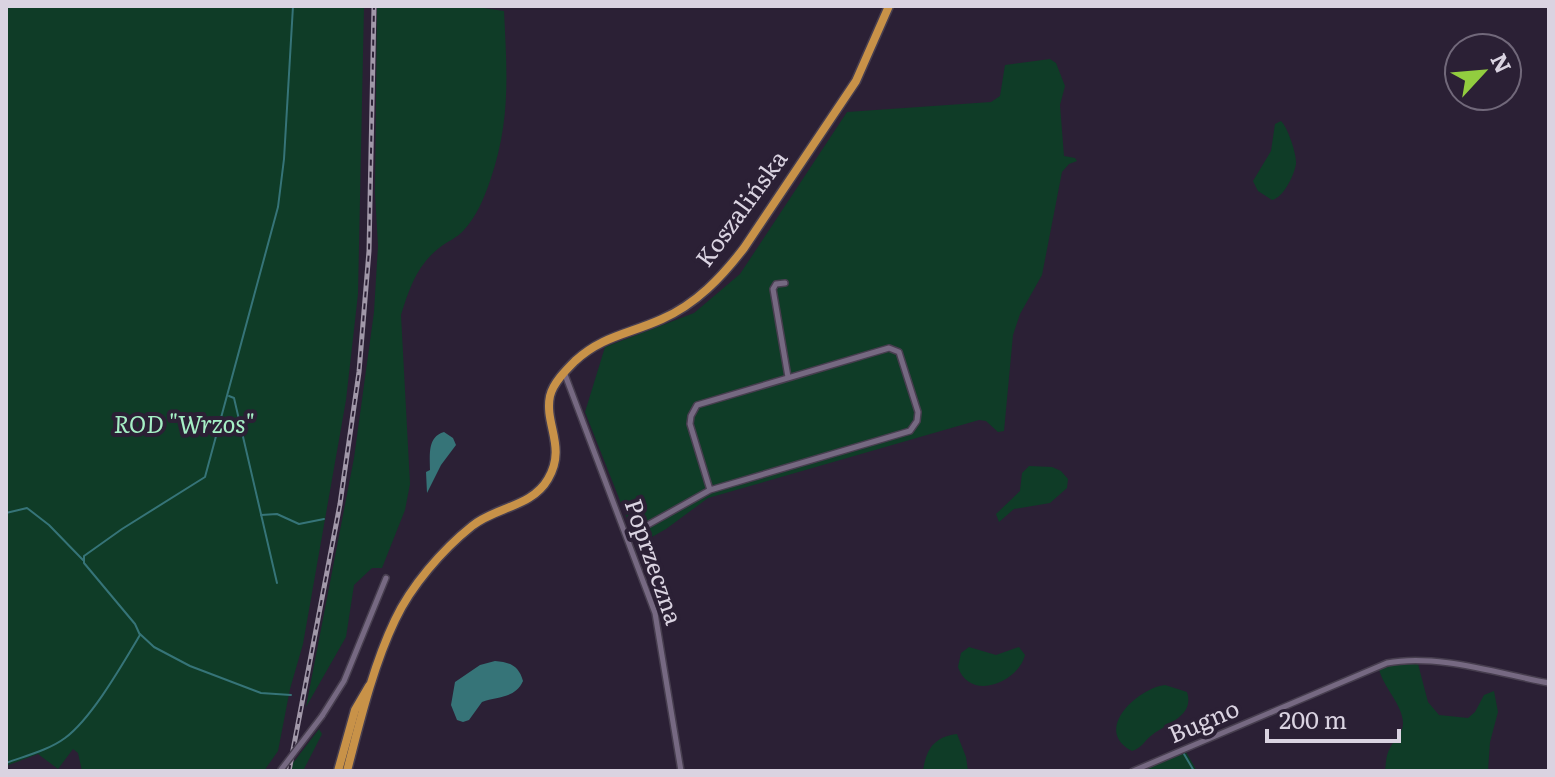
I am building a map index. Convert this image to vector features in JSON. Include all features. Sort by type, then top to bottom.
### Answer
[{"type":"highway","name":"Koszalińska","points":[[564,372],[606,338],[650,324],[686,306],[723,274],[744,248],[856,81],[889,6]]},
{"type":"highway","points":[[347,771],[395,619],[410,595],[475,523],[488,514],[522,502],[548,480],[556,454],[550,395],[564,372]]},
{"type":"highway","points":[[338,771],[355,710],[376,675]]},
{"type":"street","points":[[785,283],[776,284],[773,289],[788,377]]},
{"type":"street","points":[[628,536],[710,490],[902,434],[916,425],[918,412],[896,349],[889,348],[704,402],[692,411],[690,424],[710,490]]},
{"type":"street","name":"Poprzeczna","points":[[564,372],[628,536],[659,627],[681,771]]},
{"type":"street","points":[[280,771],[344,681],[386,578]]},
{"type":"street","name":"Bugno","points":[[1133,771],[1377,667],[1396,662],[1424,661],[1549,683]]},
{"type":"green space","name":"ROD \"Wrzos\"","points":[[6,6],[364,6],[358,294],[346,400],[303,644],[290,689],[278,751],[264,771],[82,771],[78,753],[73,749],[58,769],[38,754],[6,766]]},
{"type":"green space","points":[[377,6],[470,6],[504,11],[504,117],[497,159],[476,213],[461,233],[425,262],[404,305],[401,315],[410,484],[405,510],[382,568],[372,568],[354,585],[346,637],[306,707],[354,458],[374,312],[378,246],[375,193]]},
{"type":"green space","points":[[1050,59],[1056,63],[1065,86],[1060,105],[1064,156],[1077,161],[1062,172],[1042,275],[1020,314],[1013,335],[1004,431],[998,432],[986,421],[979,420],[708,498],[643,542],[641,554],[638,545],[641,537],[637,527],[630,526],[585,412],[605,347],[694,313],[740,274],[847,112],[991,102],[1000,96],[1005,65]]},
{"type":"green space","points":[[1281,121],[1291,141],[1296,164],[1287,186],[1272,200],[1258,191],[1253,181],[1271,151],[1275,124]]},
{"type":"green space","points":[[1029,466],[1052,467],[1061,471],[1068,479],[1067,488],[1050,503],[1014,509],[999,522],[996,514],[1020,491],[1022,473]]},
{"type":"green space","points":[[969,647],[996,655],[1019,647],[1025,655],[1013,674],[993,685],[983,686],[964,678],[958,667],[961,653]]},
{"type":"green space","points":[[1396,664],[1418,664],[1428,702],[1439,715],[1468,718],[1484,695],[1494,691],[1498,712],[1490,742],[1488,771],[1385,771],[1388,752],[1401,733],[1403,723],[1400,710],[1379,669]]},
{"type":"green space","points":[[1165,685],[1187,692],[1187,707],[1178,718],[1132,751],[1121,742],[1116,732],[1123,711],[1143,694]]},
{"type":"green space","points":[[319,729],[322,734],[303,771],[291,771],[293,763]]},
{"type":"green space","points":[[957,734],[968,771],[923,771],[932,745]]},
{"type":"green space","points":[[1186,752],[1197,771],[1140,771]]},
{"type":"shaded area","points":[[444,432],[453,438],[456,445],[441,465],[427,493],[426,472],[430,470],[432,442]]},
{"type":"shaded area","points":[[495,661],[516,668],[523,681],[520,687],[510,694],[482,702],[469,720],[457,720],[451,705],[455,682],[480,665]]},
{"type":"waterway","points":[[6,763],[52,746],[75,729],[106,690],[140,635],[135,624],[84,563],[84,556],[205,477],[278,207],[284,159],[293,6]]},
{"type":"waterway","points":[[229,396],[234,398],[277,583]]},
{"type":"waterway","points":[[6,513],[27,508],[49,525],[83,560]]},
{"type":"waterway","points":[[261,515],[277,514],[299,524],[324,519]]},
{"type":"waterway","points":[[140,634],[154,647],[190,666],[261,693],[291,695]]},
{"type":"waterway","points":[[1184,754],[1194,771]]},
{"type":"railway","points":[[289,771],[340,504],[359,372],[369,251],[374,6]]}]
